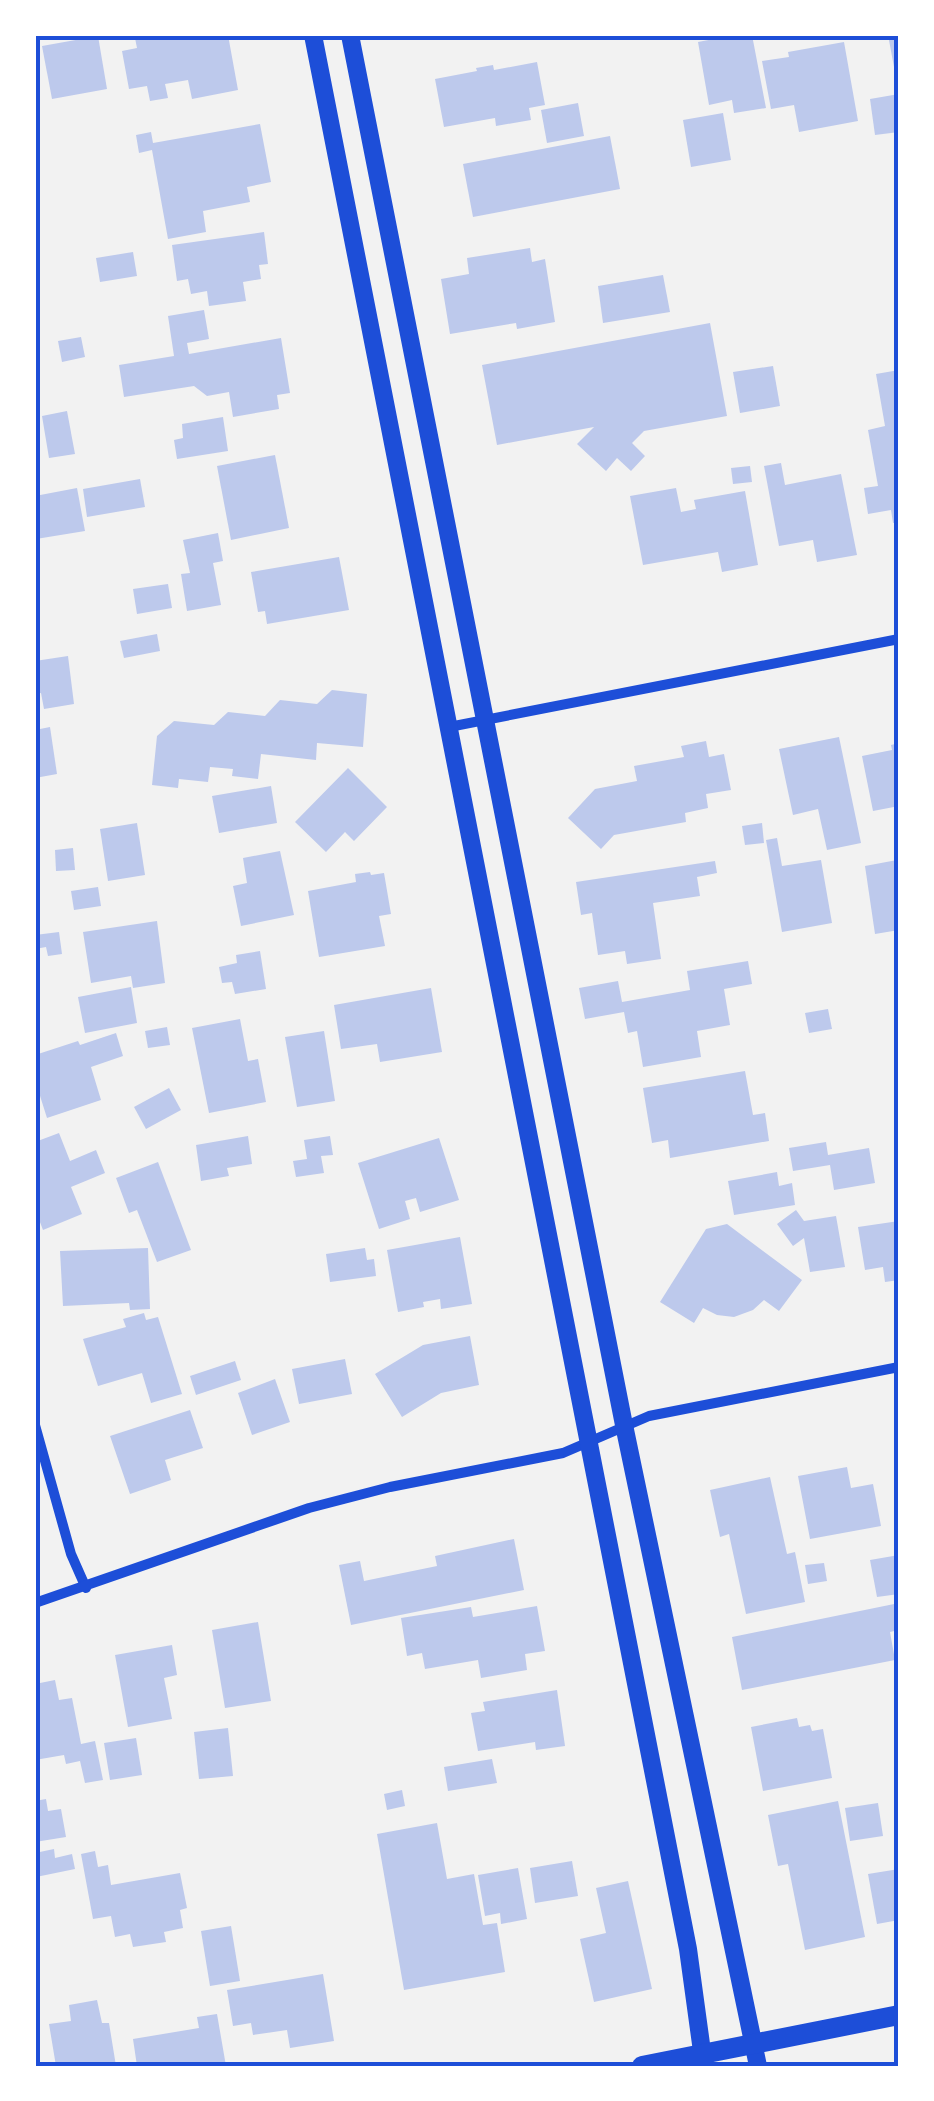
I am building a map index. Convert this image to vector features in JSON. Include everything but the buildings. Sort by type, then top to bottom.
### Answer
[{"type":"main road","points":[[642,2066],[703,2060],[753,2044],[899,2015]]},
{"type":"street","points":[[313,35],[688,1948],[703,2060]]},
{"type":"street","points":[[350,35],[624,1425],[758,2066]]},
{"type":"street","points":[[448,727],[899,639]]},
{"type":"street","points":[[35,1603],[309,1508],[563,1453],[648,1416],[899,1368]]},
{"type":"street","points":[[35,1424],[71,1554],[86,1588]]}]
